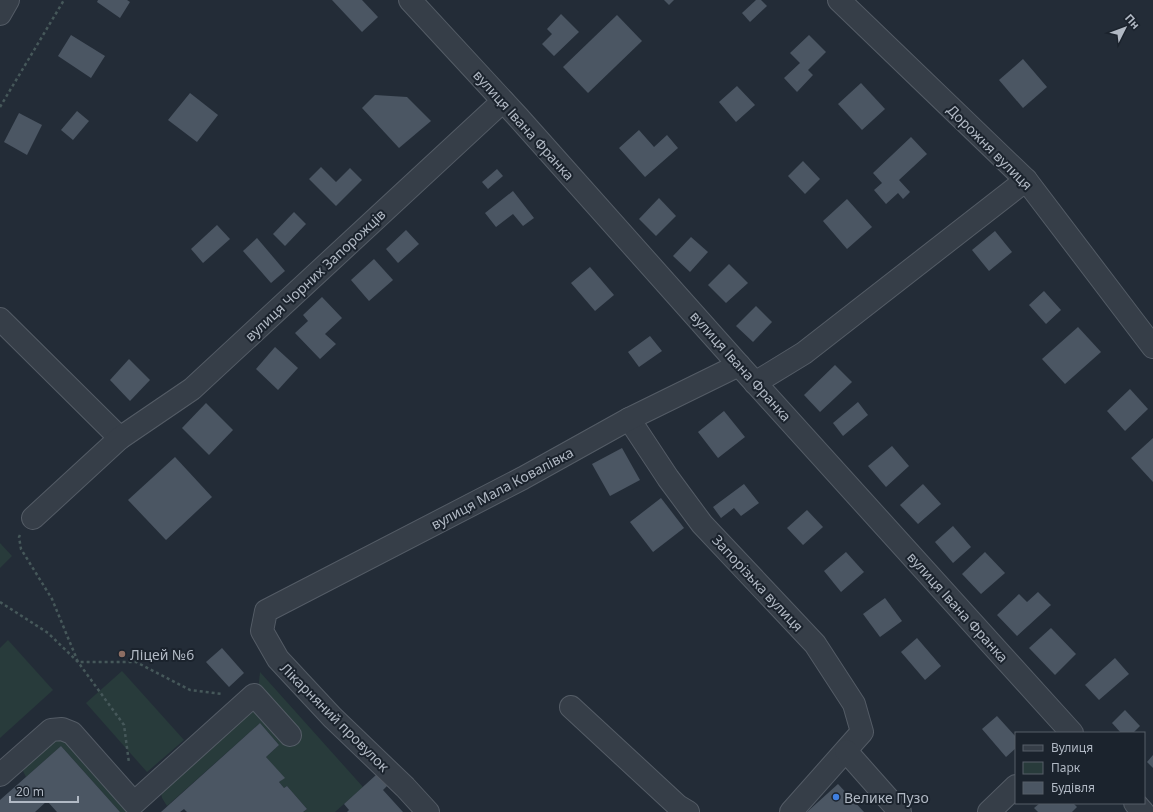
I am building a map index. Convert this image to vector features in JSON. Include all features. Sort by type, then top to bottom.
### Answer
[{"type":"street","points":[[0,14],[8,0]]},
{"type":"street","name":"вулиця Івана Франка","points":[[410,0],[518,117],[739,365],[1071,732]]},
{"type":"street","name":"Дорожня вулиця","points":[[839,0],[1026,180],[1153,347]]},
{"type":"street","name":"вулиця Чорних Запорожців","points":[[33,518],[120,438],[192,389],[503,101]]},
{"type":"street","points":[[755,382],[804,353],[1026,180]]},
{"type":"street","points":[[0,319],[120,438]]},
{"type":"street","name":"вулиця Мала Ковалівка","points":[[266,611],[523,478],[629,419],[739,365]]},
{"type":"street","name":"Запорізька вулиця","points":[[629,419],[668,478],[702,524],[815,644],[854,704],[862,732],[846,751]]},
{"type":"street","name":"Лікарняний провулок","points":[[266,611],[262,631],[278,659],[332,717],[405,787],[428,812]]},
{"type":"street","points":[[0,775],[51,730],[62,729],[72,733],[134,803],[254,695],[290,735]]},
{"type":"street","points":[[571,707],[678,806],[688,812]]},
{"type":"street","points":[[791,812],[846,751],[900,812]]},
{"type":"street","points":[[988,812],[1015,787]]},
{"type":"street","points":[[1136,804],[1143,812]]},
{"type":"path","points":[[0,108],[64,0]]},
{"type":"path","points":[[33,518],[18,537],[21,549],[52,599],[78,662]]},
{"type":"path","points":[[0,602],[48,633],[78,662],[124,725],[129,764]]},
{"type":"path","points":[[78,662],[136,662],[190,690],[228,695]]},
{"type":"green space","points":[[0,543],[12,556],[0,568]]},
{"type":"green space","points":[[8,640],[53,690],[0,738],[0,648]]},
{"type":"green space","points":[[122,671],[184,740],[147,772],[86,703]]},
{"type":"green space","points":[[260,672],[363,787],[335,812],[303,812],[307,809],[287,786],[284,788],[279,782],[284,778],[266,757],[279,745],[260,723],[167,806],[162,798],[160,789],[244,714],[254,711],[264,716],[258,691]]},
{"type":"green space","points":[[62,736],[134,812],[120,812],[61,746],[26,777],[23,771],[27,763],[55,738]]},
{"type":"building","points":[[98,0],[127,0],[130,2],[120,18],[97,2]]},
{"type":"building","points":[[332,0],[362,0],[378,17],[362,32]]},
{"type":"building","points":[[664,0],[674,0],[669,5]]},
{"type":"building","points":[[756,0],[761,0],[767,6],[750,22],[742,13]]},
{"type":"building","points":[[561,14],[579,32],[554,56],[542,44],[552,34],[547,29]]},
{"type":"building","points":[[617,15],[642,41],[588,93],[563,67]]},
{"type":"building","points":[[71,35],[105,56],[91,78],[58,56]]},
{"type":"building","points":[[809,35],[826,52],[808,70],[813,75],[797,92],[784,78],[800,63],[790,53]]},
{"type":"building","points":[[1023,59],[1047,87],[1023,108],[999,80]]},
{"type":"building","points":[[861,83],[885,109],[862,130],[838,104]]},
{"type":"building","points":[[737,86],[755,105],[736,122],[719,102]]},
{"type":"building","points":[[190,93],[218,115],[197,142],[168,120]]},
{"type":"building","points":[[375,95],[407,97],[431,121],[399,148],[362,108]]},
{"type":"building","points":[[77,111],[89,121],[73,140],[61,130]]},
{"type":"building","points":[[19,113],[42,125],[27,155],[4,142]]},
{"type":"building","points":[[639,130],[654,147],[667,135],[678,148],[645,177],[619,148]]},
{"type":"building","points":[[911,137],[927,154],[899,180],[910,192],[903,199],[898,193],[886,204],[874,190],[882,183],[873,173]]},
{"type":"building","points":[[803,161],[820,179],[805,194],[788,176]]},
{"type":"building","points":[[321,167],[336,182],[350,168],[362,180],[336,206],[309,179]]},
{"type":"building","points":[[497,169],[503,176],[488,189],[482,182]]},
{"type":"building","points":[[513,191],[534,218],[523,226],[513,214],[496,227],[485,213]]},
{"type":"building","points":[[659,198],[676,216],[656,236],[639,219]]},
{"type":"building","points":[[847,199],[872,227],[847,249],[823,221]]},
{"type":"building","points":[[294,212],[306,224],[285,246],[273,234]]},
{"type":"building","points":[[217,225],[230,239],[203,263],[191,249]]},
{"type":"building","points":[[406,230],[419,244],[398,263],[386,249]]},
{"type":"building","points":[[995,231],[1012,252],[989,271],[972,250]]},
{"type":"building","points":[[691,237],[708,252],[690,272],[673,256]]},
{"type":"building","points":[[257,238],[285,271],[271,283],[243,251]]},
{"type":"building","points":[[374,259],[393,280],[369,301],[351,280]]},
{"type":"building","points":[[729,264],[748,283],[726,303],[708,285]]},
{"type":"building","points":[[590,267],[614,295],[595,311],[571,283]]},
{"type":"building","points":[[1044,291],[1061,310],[1046,324],[1029,305]]},
{"type":"building","points":[[322,297],[342,318],[325,334],[336,344],[320,359],[295,333],[308,321],[303,315]]},
{"type":"building","points":[[756,306],[772,322],[753,342],[736,326]]},
{"type":"building","points":[[1078,327],[1101,352],[1065,384],[1042,359]]},
{"type":"building","points":[[650,336],[662,351],[639,367],[628,352]]},
{"type":"building","points":[[275,347],[298,368],[278,390],[256,369]]},
{"type":"building","points":[[129,359],[150,380],[130,401],[110,380]]},
{"type":"building","points":[[835,365],[852,382],[820,412],[804,395]]},
{"type":"building","points":[[1130,389],[1148,409],[1125,431],[1107,411]]},
{"type":"building","points":[[858,402],[868,415],[843,436],[833,423]]},
{"type":"building","points":[[206,403],[233,430],[209,455],[182,428]]},
{"type":"building","points":[[724,411],[745,437],[718,458],[698,432]]},
{"type":"building","points":[[1153,438],[1153,482],[1131,458]]},
{"type":"building","points":[[892,446],[909,466],[886,487],[868,466]]},
{"type":"building","points":[[622,448],[640,480],[610,496],[592,464]]},
{"type":"building","points":[[175,457],[212,497],[166,540],[128,500]]},
{"type":"building","points":[[744,484],[759,503],[741,516],[734,508],[721,518],[713,507]]},
{"type":"building","points":[[923,484],[941,504],[918,524],[900,505]]},
{"type":"building","points":[[661,498],[684,528],[653,552],[630,522]]},
{"type":"building","points":[[807,510],[823,527],[803,545],[787,528]]},
{"type":"building","points":[[953,526],[971,547],[953,563],[935,542]]},
{"type":"building","points":[[846,552],[864,572],[841,592],[824,571]]},
{"type":"building","points":[[985,552],[1005,573],[981,594],[962,574]]},
{"type":"building","points":[[1038,592],[1051,605],[1017,636],[997,615],[1019,594],[1027,602]]},
{"type":"building","points":[[885,598],[902,621],[880,637],[863,614]]},
{"type":"building","points":[[1051,628],[1076,654],[1055,675],[1029,648]]},
{"type":"building","points":[[917,638],[941,666],[925,680],[901,652]]},
{"type":"building","points":[[222,648],[244,673],[229,687],[206,662]]},
{"type":"building","points":[[1115,658],[1129,674],[1099,700],[1085,685]]},
{"type":"building","points":[[1125,710],[1140,726],[1134,732],[1120,732],[1112,723]]},
{"type":"building","points":[[997,716],[1015,736],[1015,749],[1006,757],[982,729]]},
{"type":"building","points":[[260,723],[279,745],[266,757],[285,778],[279,782],[284,788],[287,786],[307,809],[303,812],[187,812],[184,809],[180,812],[161,812]]},
{"type":"building","points":[[61,746],[120,812],[57,812],[47,801],[35,812],[0,812],[0,800]]},
{"type":"building","points":[[1153,755],[1153,768],[1147,762]]},
{"type":"building","points":[[376,775],[387,786],[383,790],[403,812],[347,812],[349,810],[344,804]]},
{"type":"building","points":[[838,784],[864,812],[807,812]]},
{"type":"building","points":[[1039,804],[1074,804],[1077,807],[1072,812],[1038,812],[1034,808]]},
{"type":"place","name":"Ліцей №6","points":[[122,654]]},
{"type":"place","name":"Велике Пузо","points":[[836,797]]}]
